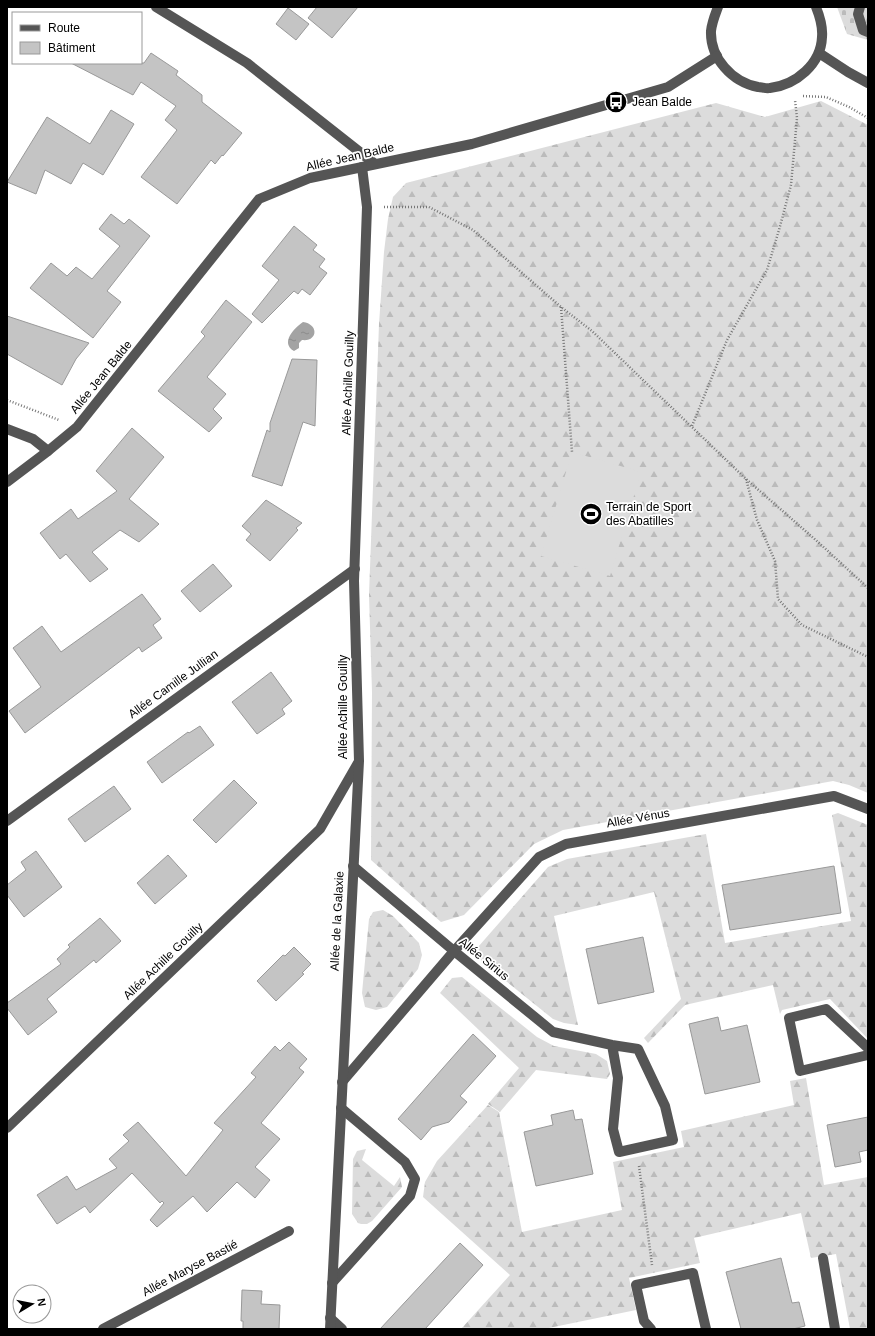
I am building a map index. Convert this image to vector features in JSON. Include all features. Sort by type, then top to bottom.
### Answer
[{"type":"street","points":[[156,7],[247,63],[375,164]]},
{"type":"street","points":[[718,7],[713,19],[711,31],[717,56],[729,74],[735,78],[748,85],[769,88],[790,84],[807,71],[819,53],[822,38],[821,22],[816,7]]},
{"type":"street","points":[[860,7],[858,14],[862,30],[868,32]]},
{"type":"street","points":[[819,53],[868,83]]},
{"type":"street","name":"Allée Jean Balde","points":[[7,482],[78,427],[259,199],[310,178],[472,144],[668,87],[717,56]]},
{"type":"street","name":"Allée Achille Gouilly","points":[[7,1128],[320,829],[359,761],[354,569],[367,207],[362,167]]},
{"type":"street","points":[[7,429],[33,439],[48,451]]},
{"type":"street","name":"Allée Camille Jullian","points":[[7,821],[354,569]]},
{"type":"street","name":"Allée de la Galaxie","points":[[330,1329],[359,761]]},
{"type":"street","name":"Allée Vénus","points":[[454,951],[539,857],[566,844],[834,796],[868,809]]},
{"type":"street","name":"Allée Sirius","points":[[353,866],[553,1032],[638,1049],[665,1106],[674,1140],[619,1152],[613,1129],[618,1078],[612,1045]]},
{"type":"street","points":[[342,1082],[454,951]]},
{"type":"street","points":[[868,1048],[826,1009],[789,1018],[800,1072],[868,1055]]},
{"type":"street","points":[[332,1283],[410,1196],[415,1179],[406,1162],[341,1108]]},
{"type":"street","name":"Allée Maryse Bastié","points":[[103,1329],[289,1231]]},
{"type":"street","points":[[823,1258],[835,1329]]},
{"type":"street","points":[[651,1329],[644,1321],[636,1285],[693,1273],[706,1329]]},
{"type":"street","points":[[330,1318],[342,1329]]},
{"type":"path","points":[[692,426],[727,340],[769,264],[791,185],[797,118],[794,95]]},
{"type":"path","points":[[802,96],[826,97],[849,107],[868,118]]},
{"type":"path","points":[[367,207],[430,207],[473,230],[561,307],[592,331],[746,479],[868,588]]},
{"type":"path","points":[[561,307],[572,452]]},
{"type":"path","points":[[7,400],[78,427]]},
{"type":"path","points":[[746,479],[757,520],[775,561],[778,599],[802,625],[868,657]]},
{"type":"path","points":[[637,1148],[654,1281]]},
{"type":"green space","points":[[837,7],[868,7],[868,40],[847,34]]},
{"type":"green space","points":[[821,101],[868,125],[868,793],[849,785],[833,781],[563,830],[534,844],[464,915],[441,922],[371,860],[372,692],[369,595],[379,324],[384,252],[388,219],[393,197],[406,183],[716,103],[765,117]]},
{"type":"green space","name":"Terrain de Sport des Abatilles","points":[[572,452],[641,472],[610,576],[541,556]]},
{"type":"green space","points":[[838,813],[868,825],[868,1039],[830,999],[782,1010],[780,1014],[773,985],[685,1005],[648,1043],[644,1038],[681,999],[654,892],[554,916],[578,1025],[564,1023],[553,1019],[481,961],[478,947],[548,867],[567,859],[706,834],[725,943],[851,921],[832,815]]},
{"type":"green space","points":[[383,910],[393,916],[419,943],[422,955],[418,969],[387,1007],[376,1010],[365,1007],[362,993],[369,919],[373,912]]},
{"type":"green space","points":[[462,977],[537,1037],[554,1046],[596,1054],[607,1061],[610,1074],[607,1079],[536,1070],[500,1112],[488,1104],[519,1068],[440,993],[452,978]]},
{"type":"green space","points":[[806,1078],[824,1185],[868,1177],[868,1329],[850,1329],[836,1254],[811,1258],[801,1213],[694,1238],[700,1263],[629,1278],[636,1310],[544,1329],[461,1329],[510,1275],[423,1197],[425,1182],[437,1161],[488,1105],[499,1112],[522,1232],[622,1210],[613,1162],[684,1147],[681,1131],[794,1105],[790,1081]]},
{"type":"green space","points":[[366,1149],[362,1160],[394,1186],[400,1177],[402,1187],[372,1221],[367,1224],[361,1224],[358,1223],[352,1214],[353,1159],[357,1151]]},
{"type":"water","points":[[303,322],[312,326],[314,329],[314,336],[307,340],[302,340],[299,343],[299,348],[294,351],[290,348],[288,340],[296,328]]},
{"type":"building","points":[[317,7],[358,7],[332,38],[308,18]]},
{"type":"building","points":[[288,8],[309,24],[296,40],[276,24]]},
{"type":"building","points":[[151,53],[178,71],[176,75],[202,95],[202,102],[242,133],[215,164],[211,160],[177,204],[141,177],[177,130],[165,120],[176,106],[141,82],[133,95],[73,64],[144,63]]},
{"type":"building","points":[[111,110],[134,124],[103,175],[83,163],[71,184],[45,170],[36,194],[7,182],[47,117],[90,144]]},
{"type":"building","points":[[111,214],[124,224],[129,219],[150,236],[107,291],[121,302],[93,338],[30,288],[51,263],[67,276],[76,267],[92,279],[120,246],[99,229]]},
{"type":"building","points":[[294,226],[317,245],[313,250],[325,259],[319,267],[327,273],[310,295],[302,289],[298,294],[294,291],[262,323],[252,314],[279,280],[262,266]]},
{"type":"building","points":[[226,300],[252,322],[207,377],[226,394],[213,409],[222,418],[209,432],[158,391],[205,336],[201,332]]},
{"type":"building","points":[[7,316],[89,343],[76,359],[62,385],[7,354]]},
{"type":"building","points":[[292,359],[317,360],[315,426],[303,422],[282,486],[252,476],[267,430],[270,432],[270,423]]},
{"type":"building","points":[[132,428],[164,457],[129,499],[159,524],[139,542],[120,530],[92,552],[108,569],[90,582],[66,554],[60,559],[40,533],[71,509],[78,519],[117,491],[96,471]]},
{"type":"building","points":[[266,500],[302,523],[296,528],[298,530],[270,561],[246,540],[251,534],[242,526]]},
{"type":"building","points":[[213,564],[232,586],[200,612],[181,591]]},
{"type":"building","points":[[142,594],[161,619],[153,625],[162,638],[142,652],[139,647],[25,733],[9,711],[41,687],[13,648],[42,626],[61,652]]},
{"type":"building","points":[[271,672],[292,701],[282,709],[285,714],[257,734],[232,702]]},
{"type":"building","points":[[200,726],[214,745],[162,783],[147,762],[188,732],[189,733]]},
{"type":"building","points":[[234,780],[257,803],[216,843],[193,820]]},
{"type":"building","points":[[114,786],[131,809],[85,842],[68,819]]},
{"type":"building","points":[[36,851],[62,887],[24,917],[7,895],[7,885],[26,870],[21,862]]},
{"type":"building","points":[[168,855],[187,876],[155,904],[137,883]]},
{"type":"building","points":[[834,866],[841,913],[730,930],[722,885]]},
{"type":"building","points":[[100,918],[121,941],[96,963],[94,960],[47,999],[57,1012],[28,1035],[7,1008],[7,1003],[61,964],[57,959],[70,947],[68,945]]},
{"type":"building","points":[[643,937],[654,992],[598,1004],[586,949]]},
{"type":"building","points":[[294,947],[311,964],[302,973],[304,974],[276,1001],[257,981],[283,955],[285,956]]},
{"type":"building","points":[[718,1017],[721,1031],[747,1025],[760,1082],[705,1094],[689,1024]]},
{"type":"building","points":[[473,1034],[496,1056],[460,1096],[467,1102],[449,1122],[432,1127],[421,1140],[398,1119]]},
{"type":"building","points":[[289,1042],[307,1059],[299,1068],[304,1072],[261,1123],[280,1139],[255,1167],[270,1180],[255,1198],[237,1182],[207,1212],[193,1196],[157,1227],[150,1220],[164,1203],[162,1201],[160,1203],[132,1173],[90,1213],[85,1206],[57,1224],[37,1195],[67,1176],[76,1190],[117,1168],[109,1159],[129,1141],[123,1135],[138,1122],[186,1176],[223,1130],[214,1123],[256,1077],[251,1073],[275,1046],[280,1051]]},
{"type":"building","points":[[573,1110],[575,1120],[582,1119],[593,1174],[536,1186],[524,1132],[553,1125],[551,1115]]},
{"type":"building","points":[[868,1117],[868,1150],[859,1152],[861,1162],[835,1167],[827,1125]]},
{"type":"building","points":[[460,1243],[483,1265],[425,1329],[380,1329]]},
{"type":"building","points":[[781,1258],[792,1303],[799,1302],[805,1326],[793,1329],[741,1329],[726,1272]]},
{"type":"building","points":[[242,1290],[262,1291],[261,1304],[280,1305],[279,1329],[243,1329],[243,1321],[241,1321]]},
{"type":"place","name":"Jean Balde","points":[[616,102]]},
{"type":"place","name":"Terrain de Sport des Abatilles","points":[[591,514]]}]
